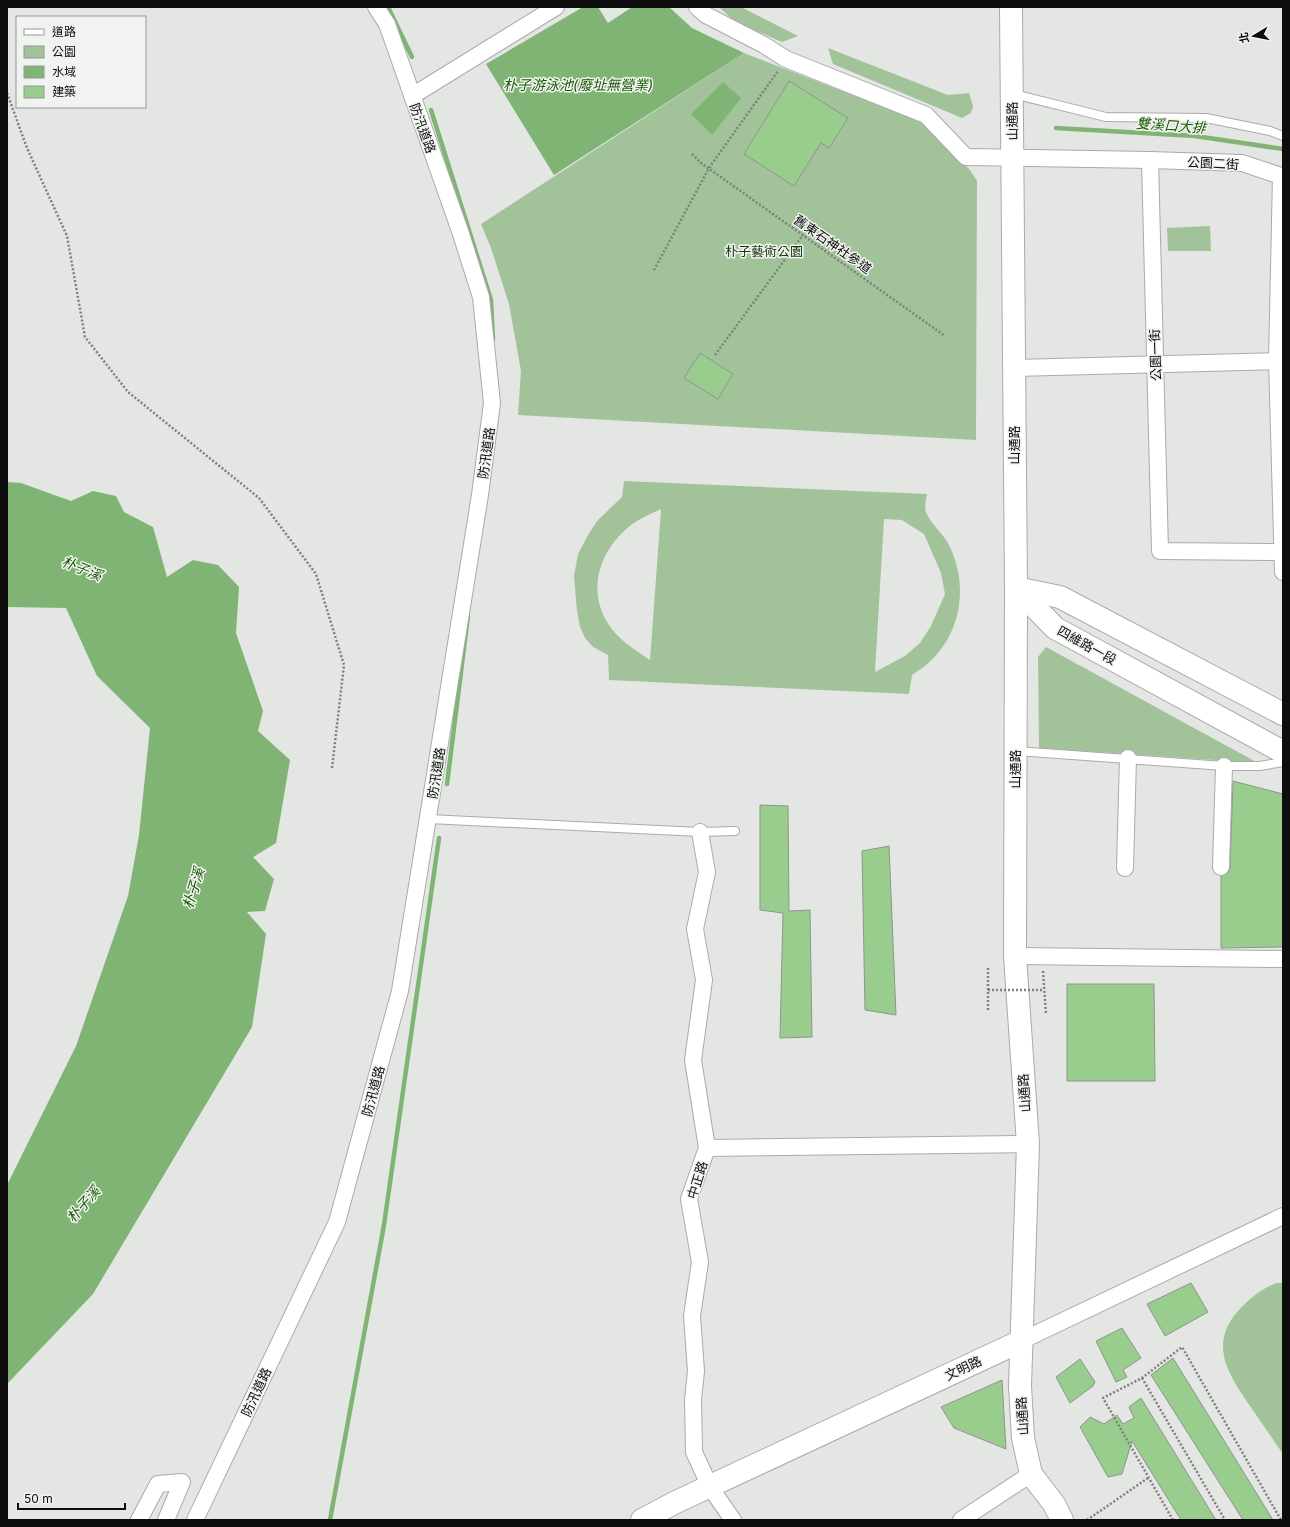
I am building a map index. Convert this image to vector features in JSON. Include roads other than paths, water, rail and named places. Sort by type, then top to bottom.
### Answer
[{"type":"main road","name":"山通路","points":[[1011,7],[1016,588],[1015,956],[1028,1144],[1020,1386],[1023,1438],[1031,1474],[1054,1504],[1062,1520]]},
{"type":"main road","points":[[1016,588],[1060,597],[1283,714]]},
{"type":"main road","name":"四維路一段","points":[[1016,588],[1055,628],[1283,752]]},
{"type":"main road","name":"文明路","points":[[642,1520],[710,1486],[1022,1341]]},
{"type":"street","name":"防汛道路","points":[[195,1520],[337,1222],[400,991],[429,819],[480,495],[492,403],[481,297],[460,231],[387,24],[376,7]]},
{"type":"street","points":[[412,96],[556,7]]},
{"type":"street","name":"公園二街","points":[[697,7],[706,15],[764,45],[786,59],[926,115],[966,156],[1242,163],[1282,177],[1280,361],[1281,552],[1283,572]]},
{"type":"street","name":"公園一街","points":[[1150,160],[1160,551],[1281,552]]},
{"type":"street","points":[[1014,368],[1280,361]]},
{"type":"street","points":[[1125,868],[1128,758]]},
{"type":"street","points":[[1221,867],[1224,766]]},
{"type":"street","name":"中正路","points":[[700,832],[707,872],[695,929],[704,980],[693,1060],[707,1148],[688,1199],[700,1262],[692,1316],[696,1371],[693,1400],[694,1452],[710,1486],[733,1520]]},
{"type":"street","points":[[1015,956],[1283,959]]},
{"type":"street","points":[[707,1148],[1028,1144]]},
{"type":"street","name":"文明路","points":[[1022,1341],[1283,1216]]},
{"type":"street","points":[[961,1520],[1031,1474]]},
{"type":"street","points":[[139,1520],[158,1484],[182,1482],[166,1520]]},
{"type":"lane","points":[[1011,94],[1106,117],[1206,118],[1270,131],[1283,136]]},
{"type":"lane","points":[[1015,751],[1224,766],[1260,766],[1283,762]]},
{"type":"lane","points":[[429,819],[700,832],[735,831]]},
{"type":"water","name":"朴子游泳池(廢址無營業)","points":[[583,7],[598,7],[608,23],[632,7],[669,7],[692,28],[744,53],[554,175],[486,64]]},
{"type":"water","points":[[723,82],[741,98],[712,135],[691,114]]},
{"type":"water","name":"朴子溪","points":[[7,482],[21,483],[71,501],[93,491],[116,496],[124,512],[153,527],[167,577],[193,560],[218,565],[239,587],[236,633],[263,711],[258,731],[290,760],[276,843],[253,857],[274,879],[265,911],[247,912],[266,934],[252,1027],[93,1294],[7,1384],[7,1185],[76,1046],[128,896],[139,835],[150,728],[97,676],[66,608],[7,607]]},
{"type":"waterway","points":[[388,7],[412,57]]},
{"type":"waterway","points":[[431,110],[491,300],[493,339]]},
{"type":"waterway","name":"雙溪口大排","points":[[1056,128],[1195,136],[1283,149]]},
{"type":"waterway","points":[[447,784],[468,616]]},
{"type":"waterway","points":[[330,1520],[384,1225],[439,838]]},
{"type":"park label","name":"朴子藝術公園","points":[[764,251]]}]
